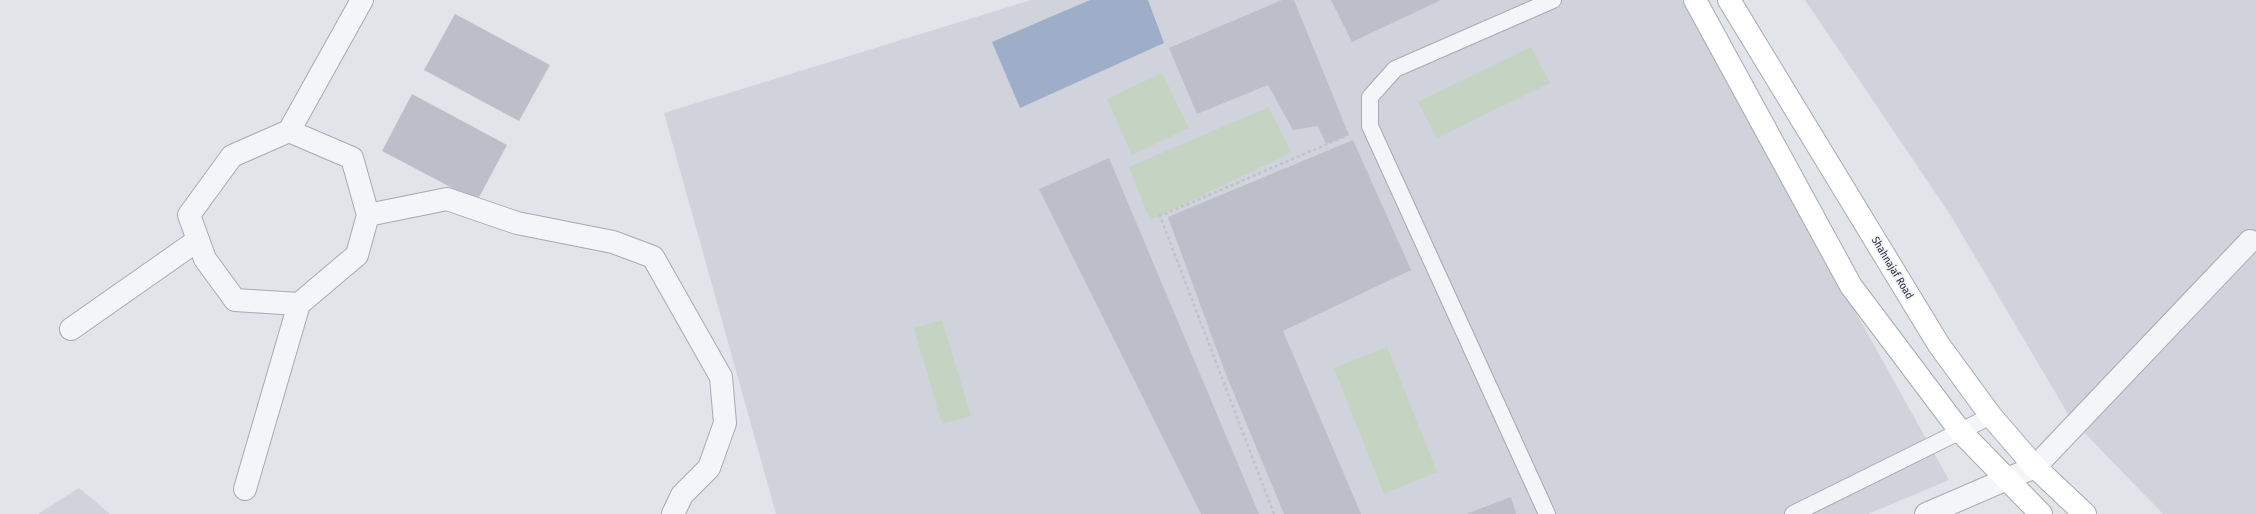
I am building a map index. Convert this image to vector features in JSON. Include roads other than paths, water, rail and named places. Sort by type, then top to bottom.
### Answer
[{"type":"main road","points":[[1695,0],[1851,286],[1960,431],[2041,514]]},
{"type":"main road","name":"Shahnajaf Road","points":[[1728,0],[1940,345],[1991,416],[2035,467],[2086,514]]},
{"type":"street","points":[[299,304],[235,300],[205,258],[189,216],[232,156],[290,131],[362,0]]},
{"type":"street","points":[[245,490],[299,304],[357,255],[368,214],[352,158],[290,131]]},
{"type":"street","points":[[368,214],[447,199],[517,223],[612,242],[653,257],[721,378],[725,423],[709,468],[682,495],[673,514]]},
{"type":"street","points":[[72,329],[198,240]]},
{"type":"street","points":[[1926,514],[2035,467],[2250,241]]},
{"type":"lane","points":[[1547,514],[1370,126],[1370,97],[1395,69],[1553,0]]},
{"type":"lane","points":[[1793,514],[1991,416]]},
{"type":"water","points":[[1090,0],[1148,0],[1164,43],[1020,108],[992,42]]}]
